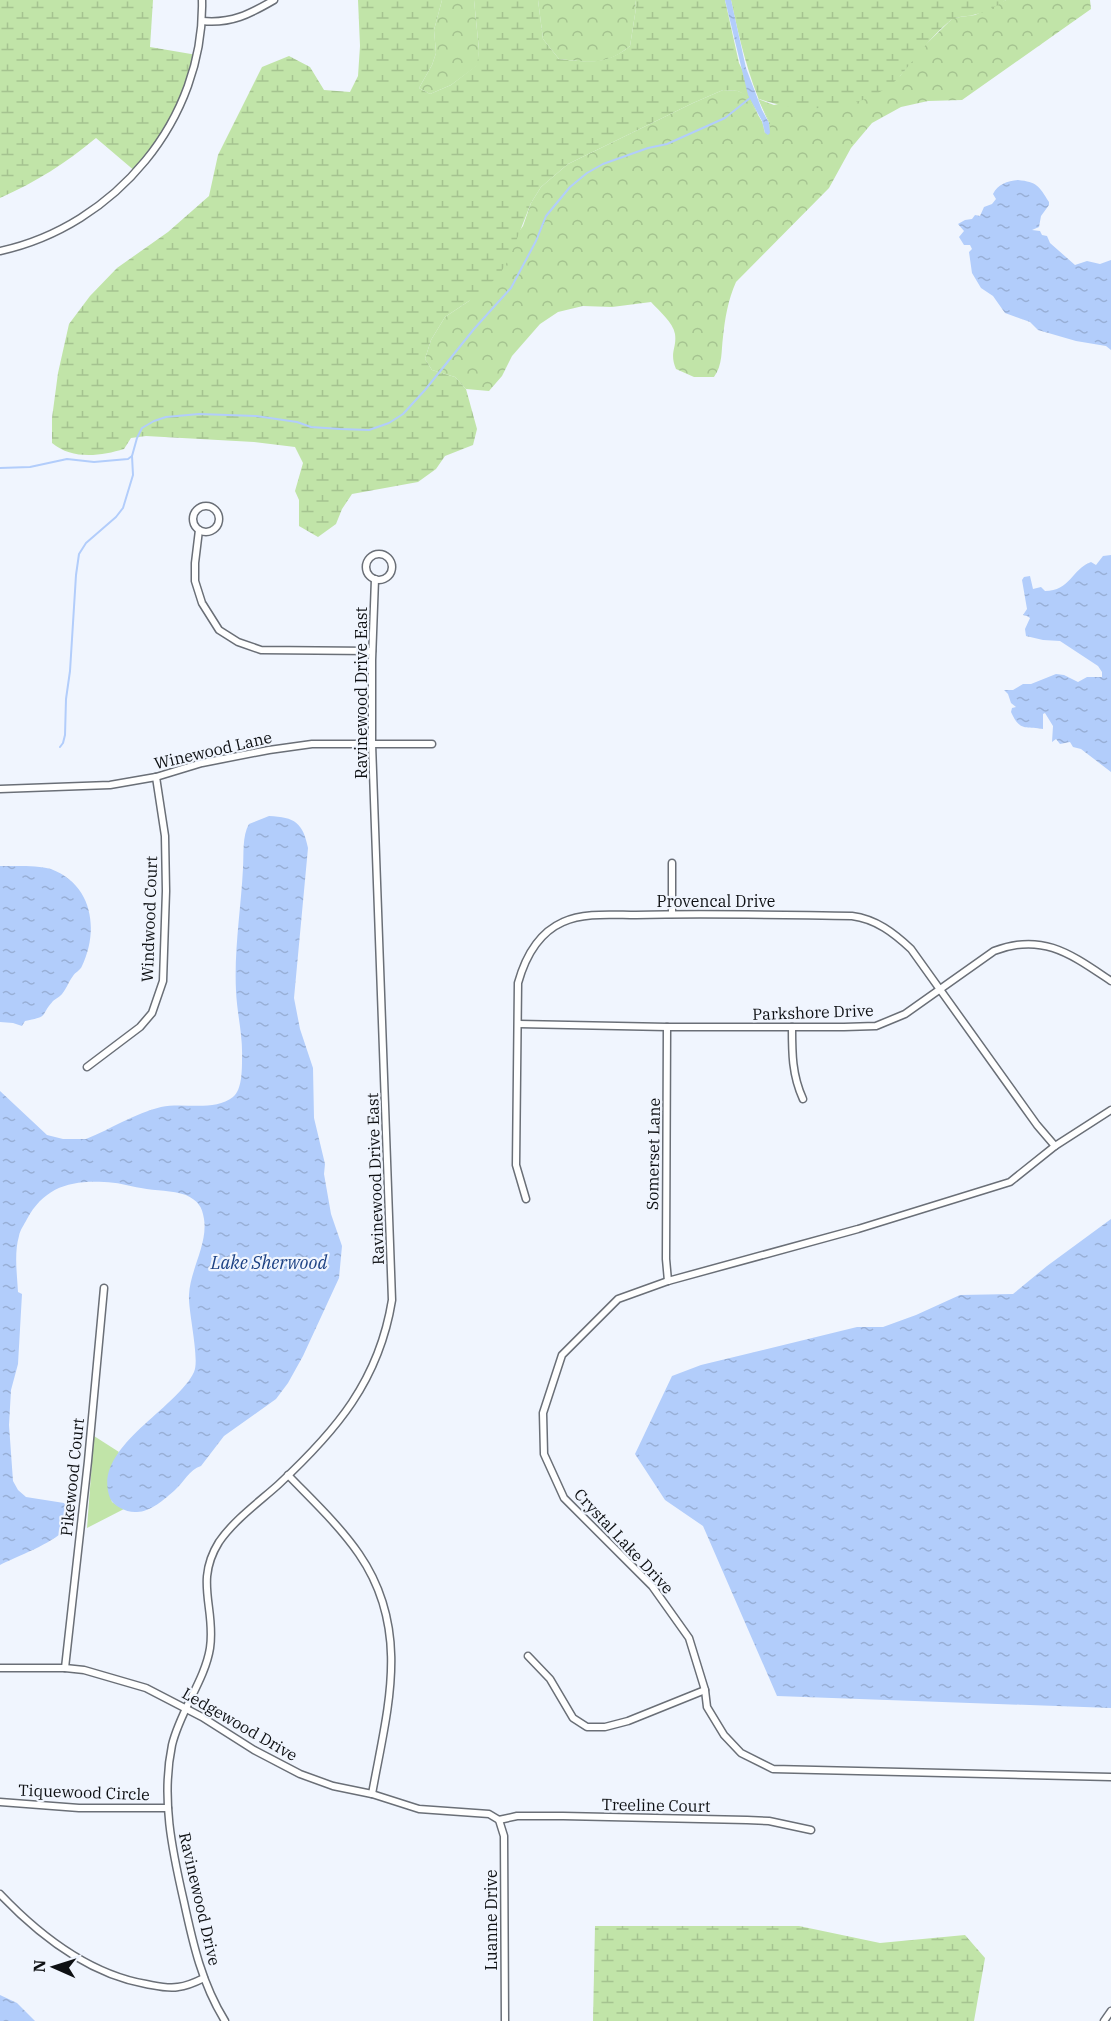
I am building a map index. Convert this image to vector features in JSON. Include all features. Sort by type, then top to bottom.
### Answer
[{"type":"street","points":[[0,252],[28,243],[72,223],[101,204],[136,172],[158,146],[187,91],[197,55],[202,21],[202,0]]},
{"type":"street","points":[[202,21],[228,21],[247,16],[274,0]]},
{"type":"street","points":[[200,530],[210,531],[216,527],[218,515],[213,508],[205,506],[195,511],[193,518],[200,530],[195,562],[195,581],[202,603],[219,630],[238,642],[261,650],[372,651]]},
{"type":"street","name":"Ravinewood Drive East","points":[[383,554],[389,558],[392,568],[384,579],[375,579],[368,573],[367,562],[374,555],[383,554]]},
{"type":"street","name":"Ravinewood Drive East","points":[[185,1708],[209,1654],[211,1629],[206,1586],[207,1573],[213,1554],[231,1528],[320,1444],[371,1373],[388,1324],[392,1300],[372,744],[375,579]]},
{"type":"street","name":"Winewood Lane","points":[[0,789],[110,784],[156,777],[202,763],[312,744],[432,744]]},
{"type":"street","name":"Windwood Court","points":[[87,1067],[140,1028],[152,1013],[163,981],[165,836],[156,777]]},
{"type":"street","points":[[672,863],[672,914]]},
{"type":"street","name":"Provencal Drive","points":[[526,1199],[516,1165],[518,983],[523,963],[551,927],[566,920],[584,916],[672,914],[864,917],[892,932],[911,949],[1037,1125],[1055,1146]]},
{"type":"street","name":"Parkshore Drive","points":[[519,1024],[667,1027],[876,1026],[905,1014],[994,951],[1010,945],[1045,946],[1070,954],[1111,981]]},
{"type":"street","name":"Somerset Lane","points":[[667,1027],[666,1259],[668,1281]]},
{"type":"street","points":[[792,1027],[795,1083],[803,1099]]},
{"type":"street","name":"Crystal Lake Drive","points":[[1111,1110],[1055,1146],[1010,1182],[858,1229],[668,1281],[618,1299],[562,1355],[543,1413],[544,1454],[564,1498],[652,1586],[689,1638],[705,1690],[707,1707],[724,1735],[741,1753],[773,1768],[1111,1777]]},
{"type":"street","name":"Pikewood Court","points":[[65,1668],[104,1288]]},
{"type":"street","points":[[288,1475],[341,1531],[358,1553],[370,1573],[384,1609],[392,1652],[392,1674],[372,1794]]},
{"type":"street","points":[[528,1656],[550,1678],[573,1718],[587,1727],[605,1727],[628,1721],[705,1690]]},
{"type":"street","name":"Ledgewood Drive","points":[[0,1668],[84,1670],[146,1688],[202,1717],[291,1770],[326,1784],[372,1794],[419,1809],[485,1813],[500,1820]]},
{"type":"street","name":"Ravinewood Drive","points":[[185,1708],[172,1746],[169,1767],[170,1837],[195,1951],[212,1999],[225,2021]]},
{"type":"street","name":"Tiquewood Circle","points":[[0,1802],[79,1808],[168,1808]]},
{"type":"street","name":"Treeline Court","points":[[500,1820],[517,1816],[747,1820],[769,1821],[811,1830]]},
{"type":"street","name":"Luanne Drive","points":[[500,1820],[504,1836],[505,2021]]},
{"type":"street","points":[[0,1894],[26,1919],[70,1953],[121,1979],[163,1987],[177,1987],[204,1978]]},
{"type":"street","points":[[1104,2021],[1111,2010]]},
{"type":"green space","points":[[0,0],[153,0],[150,47],[197,55],[173,121],[136,172],[96,138],[50,171],[0,198]]},
{"type":"green space","points":[[358,0],[442,0],[434,30],[436,53],[419,88],[430,94],[451,85],[477,65],[479,50],[474,0],[538,0],[543,39],[559,59],[596,61],[613,57],[630,46],[636,8],[635,0],[725,0],[739,63],[758,116],[747,96],[738,91],[723,90],[568,164],[541,187],[531,203],[509,259],[498,277],[445,317],[431,340],[425,359],[432,370],[455,377],[466,389],[477,429],[473,445],[445,456],[436,469],[418,482],[352,494],[336,524],[318,537],[299,526],[299,500],[295,491],[303,463],[295,447],[254,442],[146,436],[131,438],[124,449],[96,455],[78,454],[68,452],[52,443],[52,418],[58,373],[69,324],[90,296],[117,268],[168,232],[209,196],[218,155],[262,67],[289,56],[310,67],[324,90],[350,92],[358,76],[360,46]]},
{"type":"green space","points":[[442,0],[474,0],[479,50],[478,65],[451,85],[430,94],[419,88],[436,53],[434,30]]},
{"type":"green space","points":[[538,0],[635,0],[636,8],[630,46],[621,53],[604,60],[588,62],[559,59],[543,39]]},
{"type":"green space","points":[[731,0],[1006,0],[981,13],[951,20],[931,39],[901,75],[871,97],[834,107],[815,108],[777,104],[759,99],[770,123],[770,133],[768,136],[765,133],[769,123],[756,93],[746,63]]},
{"type":"green space","points":[[1006,0],[1090,0],[1091,9],[962,100],[928,101],[901,107],[872,123],[851,148],[829,188],[736,282],[726,316],[720,363],[714,377],[694,377],[676,369],[673,358],[674,330],[669,321],[651,302],[612,307],[583,306],[558,312],[540,324],[512,356],[502,376],[489,391],[466,389],[455,377],[432,370],[425,359],[431,340],[445,317],[469,301],[523,226],[531,203],[541,187],[568,164],[723,90],[738,91],[747,95],[762,122],[765,133],[770,123],[758,99],[774,105],[900,76],[920,50],[953,18],[975,15]]},
{"type":"green space","points":[[94,1436],[119,1452],[110,1471],[108,1482],[112,1502],[124,1509],[87,1528]]},
{"type":"green space","points":[[595,1926],[799,1926],[880,1943],[965,1935],[985,1958],[974,2021],[593,2021]]},
{"type":"water","points":[[725,0],[731,0],[746,68],[769,123],[770,133],[768,135],[748,95]]},
{"type":"water","points":[[1018,180],[1037,186],[1049,202],[1041,216],[1039,227],[1032,230],[1040,231],[1042,235],[1047,236],[1050,243],[1075,265],[1087,261],[1100,264],[1111,260],[1111,350],[1106,346],[1076,341],[1038,330],[1030,322],[1005,313],[993,296],[981,288],[972,273],[969,252],[972,249],[970,245],[964,245],[959,237],[964,231],[958,224],[972,219],[975,215],[980,216],[984,207],[992,204],[996,199],[993,194],[1000,185]]},
{"type":"water","points":[[1111,555],[1111,772],[1081,749],[1073,747],[1070,742],[1060,744],[1056,739],[1052,742],[1053,726],[1045,713],[1043,714],[1043,729],[1027,728],[1017,723],[1011,712],[1012,708],[1016,707],[1004,690],[1013,690],[1023,684],[1031,684],[1056,674],[1078,682],[1087,677],[1102,677],[1098,666],[1060,641],[1026,636],[1025,629],[1030,618],[1023,615],[1027,609],[1022,580],[1030,576],[1033,589],[1041,587],[1045,591],[1053,590],[1066,584],[1085,565],[1091,562],[1096,565],[1103,556]]},
{"type":"water","name":"Lake Sherwood","points":[[269,816],[285,818],[296,823],[303,833],[308,848],[294,998],[300,1029],[313,1068],[314,1118],[325,1164],[324,1174],[331,1214],[342,1246],[339,1278],[303,1356],[276,1399],[224,1436],[201,1466],[193,1470],[162,1501],[147,1510],[137,1512],[125,1510],[117,1506],[110,1498],[107,1480],[113,1463],[123,1446],[171,1401],[194,1372],[196,1357],[189,1295],[205,1228],[203,1214],[199,1204],[186,1195],[109,1182],[69,1185],[59,1188],[41,1200],[21,1230],[17,1243],[18,1292],[22,1294],[18,1364],[11,1390],[9,1425],[13,1481],[26,1497],[64,1503],[68,1520],[66,1527],[59,1535],[0,1565],[0,1091],[47,1135],[63,1139],[86,1139],[132,1117],[161,1107],[217,1104],[225,1102],[236,1094],[242,1069],[236,975],[244,840],[249,824]]},
{"type":"water","points":[[0,866],[46,868],[65,876],[84,897],[91,924],[87,952],[81,968],[43,1015],[25,1021],[22,1026],[0,1022]]},
{"type":"water","points":[[1111,1219],[1111,1708],[777,1696],[703,1526],[665,1500],[635,1454],[672,1376],[701,1365],[857,1327],[883,1327],[960,1295],[1013,1294]]},
{"type":"water","points":[[0,1995],[17,2003],[35,2021],[0,2021]]},
{"type":"waterway","points":[[60,747],[65,735],[79,554],[86,543],[123,508],[133,475],[132,456],[142,428],[166,417],[199,414],[256,416],[297,422],[311,427],[340,429],[369,430],[389,423],[403,414],[425,390],[474,329],[511,288],[536,241],[546,216],[570,187],[603,164],[648,148],[667,144],[725,118],[750,98]]},
{"type":"waterway","points":[[0,468],[30,467],[67,459],[94,462],[128,459],[132,456]]}]
